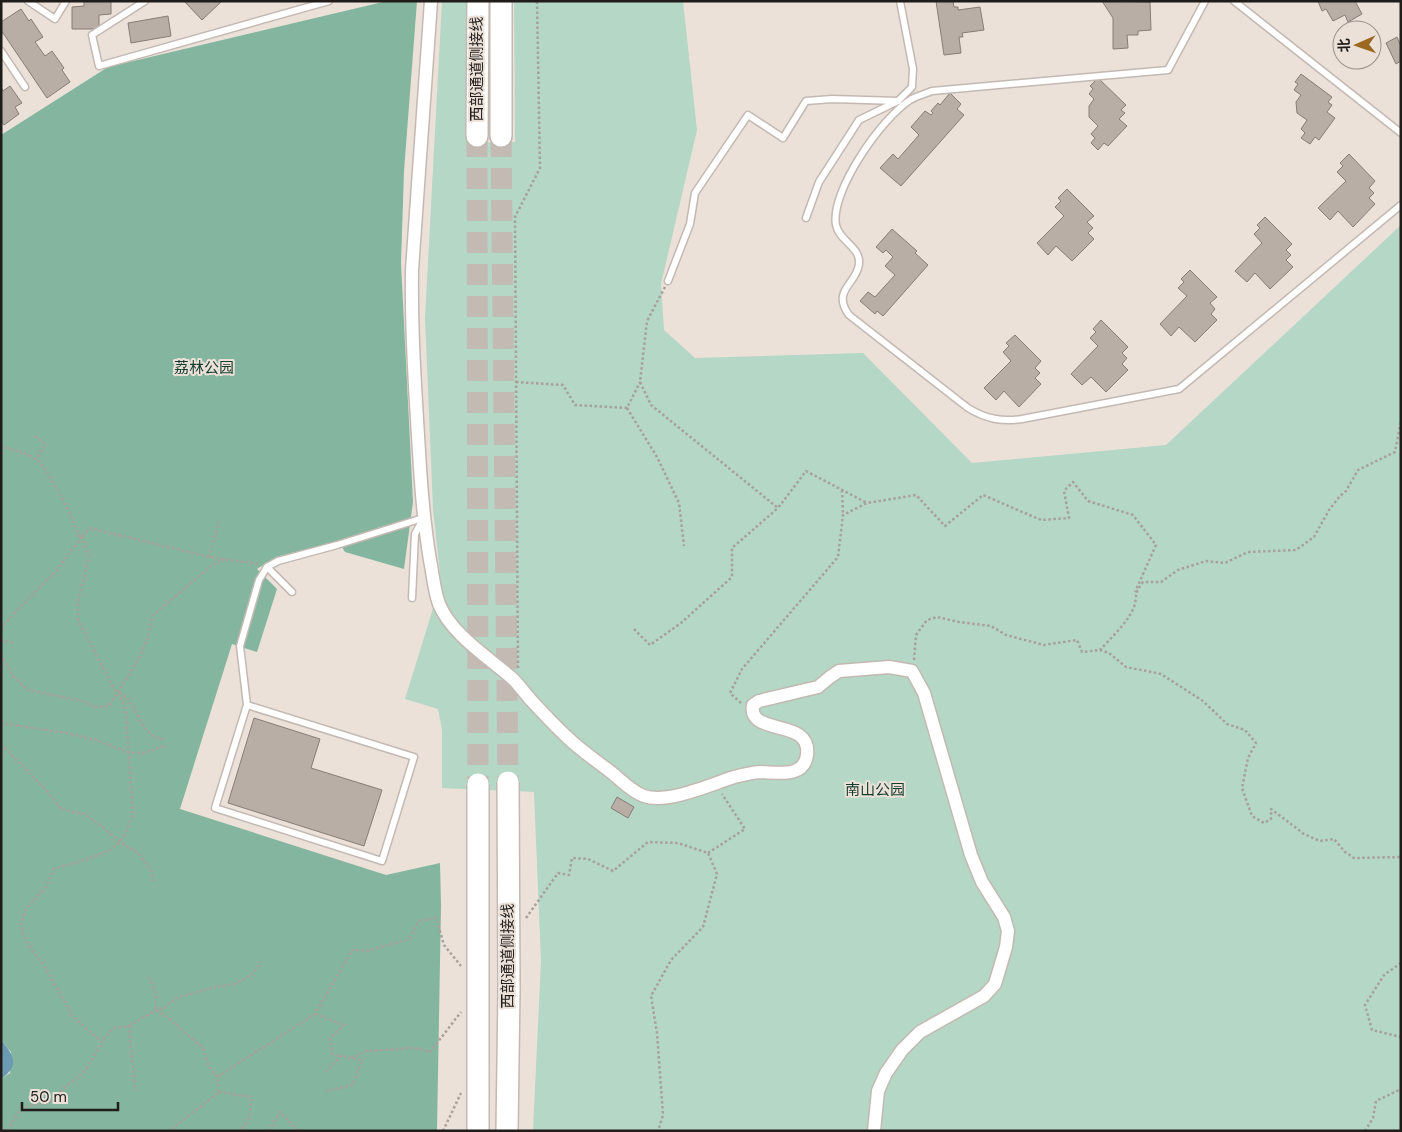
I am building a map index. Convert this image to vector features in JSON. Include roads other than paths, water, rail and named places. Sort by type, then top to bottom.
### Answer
[{"type":"highway","name":"西部通道侧接线","points":[[477,136],[478,1]]},
{"type":"highway","name":"西部通道侧接线","points":[[501,1],[501,136]]},
{"type":"highway","name":"西部通道侧接线","points":[[507,1131],[509,990],[508,782]]},
{"type":"highway","name":"西部通道侧接线","points":[[478,784],[478,1131]]},
{"type":"street","points":[[431,1],[412,270],[412,350],[423,518],[434,584],[440,604],[451,624],[490,662],[514,680],[569,740],[632,789],[644,796],[663,798],[757,772],[792,772],[798,770],[805,762],[807,755],[807,745],[802,736],[784,728],[763,724],[755,717],[752,710],[753,705],[759,701],[818,687],[839,671],[889,667],[912,671],[924,693],[971,855],[982,882],[1004,917],[1008,931],[1006,947],[994,984],[984,996],[920,1032],[902,1050],[886,1073],[878,1091],[874,1131]]},
{"type":"lane","points":[[28,1],[55,19],[66,1]]},
{"type":"lane","points":[[144,1],[92,35],[99,66],[329,1]]},
{"type":"lane","points":[[806,218],[819,182],[859,120],[898,101],[912,87],[913,69],[900,1]]},
{"type":"lane","points":[[1205,1],[1168,70],[932,92],[911,100],[898,111],[874,137],[859,158],[847,182],[836,214],[836,227],[842,238],[857,253],[859,261],[858,270],[843,292],[843,304],[848,315],[968,408],[989,418],[1005,420],[1022,419],[1179,389],[1401,205]]},
{"type":"lane","points":[[1234,1],[1401,133]]},
{"type":"lane","points":[[1,51],[25,87]]},
{"type":"lane","points":[[668,281],[690,224],[695,192],[748,115],[783,138],[806,102],[832,98],[898,101]]},
{"type":"lane","points":[[247,705],[414,757],[382,861],[215,808],[247,705],[240,646],[259,580],[267,567],[278,561],[337,546],[423,518]]},
{"type":"lane","points":[[412,598],[415,534],[423,518]]},
{"type":"lane","points":[[267,567],[292,592]]},
{"type":"water","points":[[1,1040],[12,1056],[13,1065],[11,1070],[1,1079]]},
{"type":"tunnel","points":[[477,136],[478,784]]},
{"type":"tunnel","points":[[501,136],[508,782]]},
{"type":"park label","name":"荔林公园","points":[[204,368]]},
{"type":"park label","name":"南山公园","points":[[875,790]]}]
